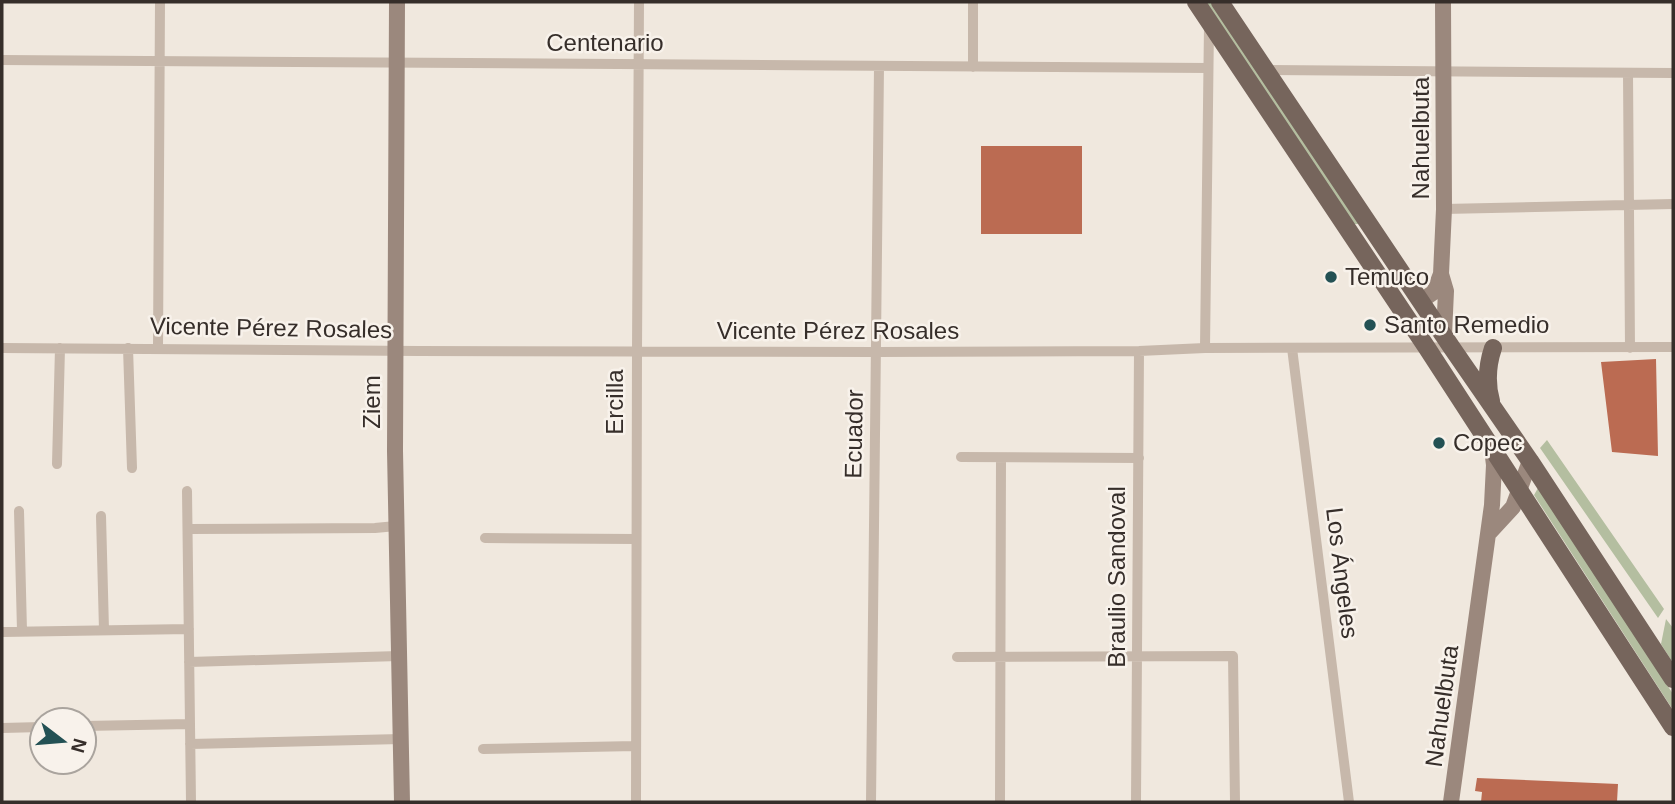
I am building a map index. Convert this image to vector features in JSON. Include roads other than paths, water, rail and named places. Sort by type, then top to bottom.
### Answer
[{"type":"main road","points":[[1196,2],[1427,348],[1673,727]]},
{"type":"main road","points":[[1220,2],[1673,678]]},
{"type":"main road","points":[[1493,348],[1487,376],[1493,408]]},
{"type":"street","points":[[158,348],[160,2]]},
{"type":"street","name":"Ziem","points":[[397,2],[396,526],[402,802]]},
{"type":"street","name":"Ercilla","points":[[636,802],[639,2]]},
{"type":"street","points":[[973,2],[973,67]]},
{"type":"street","name":"Nahuelbuta","points":[[1443,2],[1444,209],[1441,274],[1446,291],[1448,342]]},
{"type":"street","points":[[1205,348],[1209,22]]},
{"type":"street","name":"Centenario","points":[[2,60],[1208,68]]},
{"type":"street","name":"Ecuador","points":[[872,802],[878,66]]},
{"type":"street","points":[[1266,70],[1673,73]]},
{"type":"street","points":[[1628,74],[1630,348]]},
{"type":"street","points":[[1444,209],[1673,204]]},
{"type":"street","points":[[1421,301],[1434,292],[1441,274]]},
{"type":"street","name":"Vicente Pérez Rosales","points":[[2,348],[1139,351],[1205,348],[1427,348],[1448,342],[1493,348],[1673,347]]},
{"type":"street","points":[[57,464],[60,348]]},
{"type":"street","points":[[128,348],[132,468]]},
{"type":"street","name":"Los Ángeles","points":[[1292,348],[1349,802]]},
{"type":"street","name":"Braulio Sandoval","points":[[1136,802],[1139,351]]},
{"type":"street","name":"Nahuelbuta","points":[[1451,802],[1489,533],[1494,485],[1491,446]]},
{"type":"street","points":[[961,457],[1139,458]]},
{"type":"street","points":[[1000,802],[1001,458]]},
{"type":"street","points":[[1489,533],[1513,507],[1530,461]]},
{"type":"street","points":[[187,491],[191,802]]},
{"type":"street","points":[[19,511],[22,632]]},
{"type":"street","points":[[101,516],[104,630]]},
{"type":"street","points":[[188,530],[396,526]]},
{"type":"street","points":[[485,538],[636,539]]},
{"type":"street","points":[[2,632],[189,629]]},
{"type":"street","points":[[189,662],[399,656]]},
{"type":"street","points":[[957,657],[1233,656],[1235,802]]},
{"type":"street","points":[[98,726],[190,724]]},
{"type":"street","points":[[2,728],[28,727]]},
{"type":"street","points":[[190,744],[401,739]]},
{"type":"street","points":[[484,749],[636,746]]},
{"type":"place","name":"Temuco","points":[[1331,277]]},
{"type":"place","name":"Santo Remedio","points":[[1370,325]]},
{"type":"place","name":"Copec","points":[[1439,443]]}]
